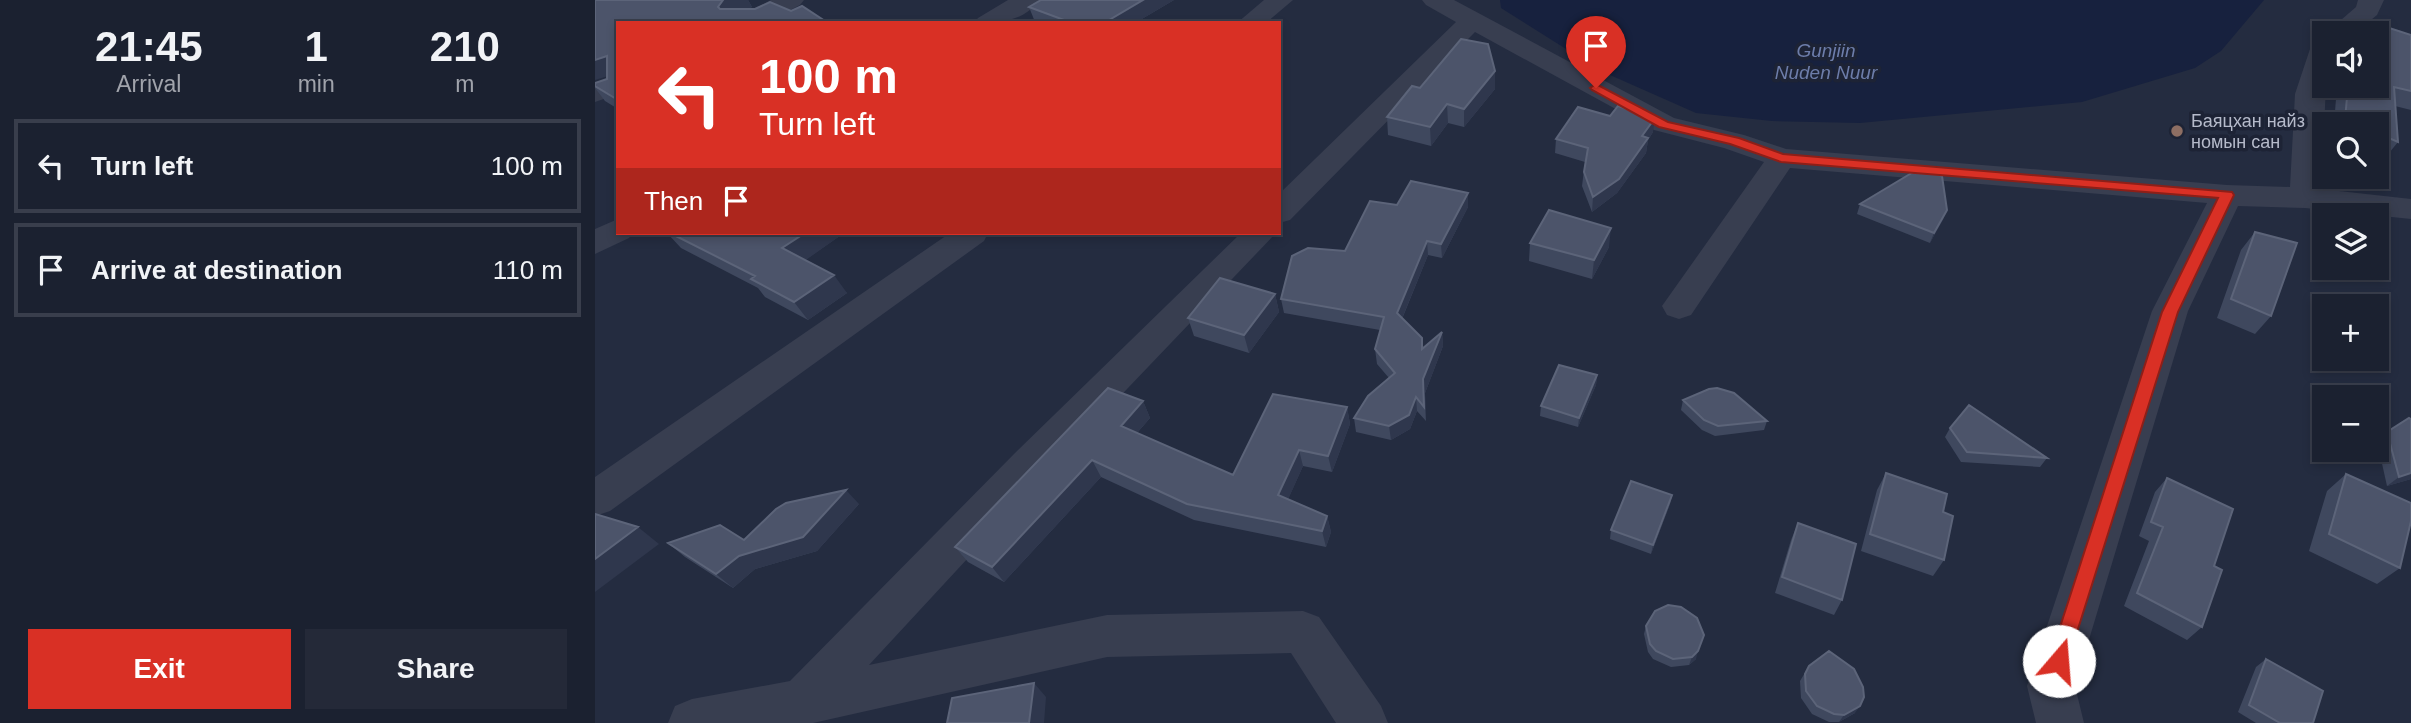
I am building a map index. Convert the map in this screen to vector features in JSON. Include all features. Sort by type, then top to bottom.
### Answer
[{"type":"street","points":[[748,21],[791,0]]},
{"type":"street","points":[[990,21],[1026,0]]},
{"type":"street","points":[[1253,21],[1280,0]]},
{"type":"street","points":[[1435,0],[1664,124],[1734,141],[1781,158],[2227,195],[2305,198],[2410,211]]},
{"type":"street","points":[[2354,21],[2368,10],[2371,0]]},
{"type":"street","points":[[1281,212],[1471,21]]},
{"type":"street","points":[[595,94],[616,84]]},
{"type":"street","points":[[2305,198],[2309,94],[2312,84]]},
{"type":"street","points":[[1678,306],[1781,158]]},
{"type":"street","points":[[2060,723],[2051,685],[2170,312],[2227,195]]},
{"type":"street","points":[[595,243],[616,231]]},
{"type":"street","points":[[595,499],[969,235]]},
{"type":"street","points":[[802,702],[1028,464],[1258,235]]},
{"type":"street","points":[[692,723],[1107,636],[1303,632],[1364,723]]},
{"type":"water","name":"Gunjiin Nuden Nuur","points":[[1500,0],[2264,0],[2221,51],[2195,68],[2082,102],[1860,123],[1772,121],[1696,113],[1601,71],[1501,8]]},
{"type":"building","points":[[595,0],[723,0],[718,7],[720,9],[755,9],[770,2],[791,11],[802,6],[825,21],[616,21],[616,99],[595,86],[595,83],[607,79],[607,56],[595,60]]},
{"type":"building","points":[[1041,0],[1143,0],[1107,21],[1067,21],[1029,7]]},
{"type":"building","points":[[2389,28],[2411,35],[2411,91],[2394,87],[2398,142],[2389,138],[2389,112],[2346,112],[2347,98],[2389,98]]},
{"type":"building","points":[[1461,39],[1488,44],[1495,71],[1464,109],[1447,104],[1430,127],[1387,117],[1412,86],[1420,88]]},
{"type":"building","points":[[1618,106],[1655,118],[1642,136],[1648,138],[1619,179],[1593,197],[1584,172],[1588,148],[1556,139],[1578,107],[1610,116]]},
{"type":"building","points":[[1915,171],[1942,176],[1947,210],[1934,233],[1860,204]]},
{"type":"building","points":[[1411,181],[1468,193],[1441,244],[1427,241],[1397,313],[1422,338],[1422,349],[1442,332],[1423,379],[1424,407],[1416,397],[1409,415],[1389,426],[1354,418],[1368,396],[1395,373],[1375,349],[1384,317],[1281,299],[1292,256],[1308,248],[1345,251],[1370,201],[1397,205]]},
{"type":"building","points":[[1549,210],[1611,228],[1594,260],[1530,243]]},
{"type":"building","points":[[2255,232],[2297,243],[2271,316],[2231,299]]},
{"type":"building","points":[[674,235],[802,235],[782,248],[834,275],[794,302],[751,279],[755,276]]},
{"type":"building","points":[[1220,278],[1275,294],[1244,335],[1188,318]]},
{"type":"building","points":[[1559,365],[1597,375],[1579,418],[1541,406]]},
{"type":"building","points":[[1108,388],[1143,401],[1121,426],[1233,475],[1273,394],[1347,407],[1328,456],[1299,450],[1278,495],[1327,516],[1322,531],[1187,504],[1092,460],[992,567],[955,547]]},
{"type":"building","points":[[1717,388],[1734,393],[1767,421],[1718,426],[1704,420],[1683,400]]},
{"type":"building","points":[[1969,405],[2047,458],[1967,452],[1950,428]]},
{"type":"building","points":[[2411,419],[2411,473],[2399,477],[2389,431]]},
{"type":"building","points":[[1886,473],[1947,494],[1943,512],[1953,516],[1944,560],[1870,534]]},
{"type":"building","points":[[2346,474],[2411,503],[2411,521],[2400,568],[2329,534]]},
{"type":"building","points":[[2167,478],[2233,509],[2214,566],[2222,570],[2202,627],[2137,593],[2163,527],[2151,522]]},
{"type":"building","points":[[1631,481],[1672,495],[1653,545],[1611,530]]},
{"type":"building","points":[[846,490],[803,537],[739,556],[716,574],[668,543],[720,525],[744,540],[776,509],[786,503]]},
{"type":"building","points":[[595,514],[638,527],[595,559]]},
{"type":"building","points":[[1798,523],[1856,544],[1842,600],[1782,577]]},
{"type":"building","points":[[1668,605],[1681,607],[1697,618],[1704,635],[1698,651],[1692,657],[1673,659],[1656,651],[1650,644],[1646,626],[1655,611]]},
{"type":"building","points":[[1829,651],[1854,669],[1863,687],[1864,697],[1860,706],[1844,715],[1834,714],[1817,706],[1806,691],[1805,674],[1809,666]]},
{"type":"building","points":[[2266,659],[2323,691],[2313,723],[2280,723],[2249,705]]},
{"type":"building","points":[[1034,683],[1029,723],[947,723],[952,698]]},
{"type":"place","name":"Баяцхан найз номын сан","points":[[2177,131]]},
{"type":"route","points":[[1596,88],[1664,124],[1734,141],[1781,158],[2227,195],[2170,312],[2059,661]]}]
